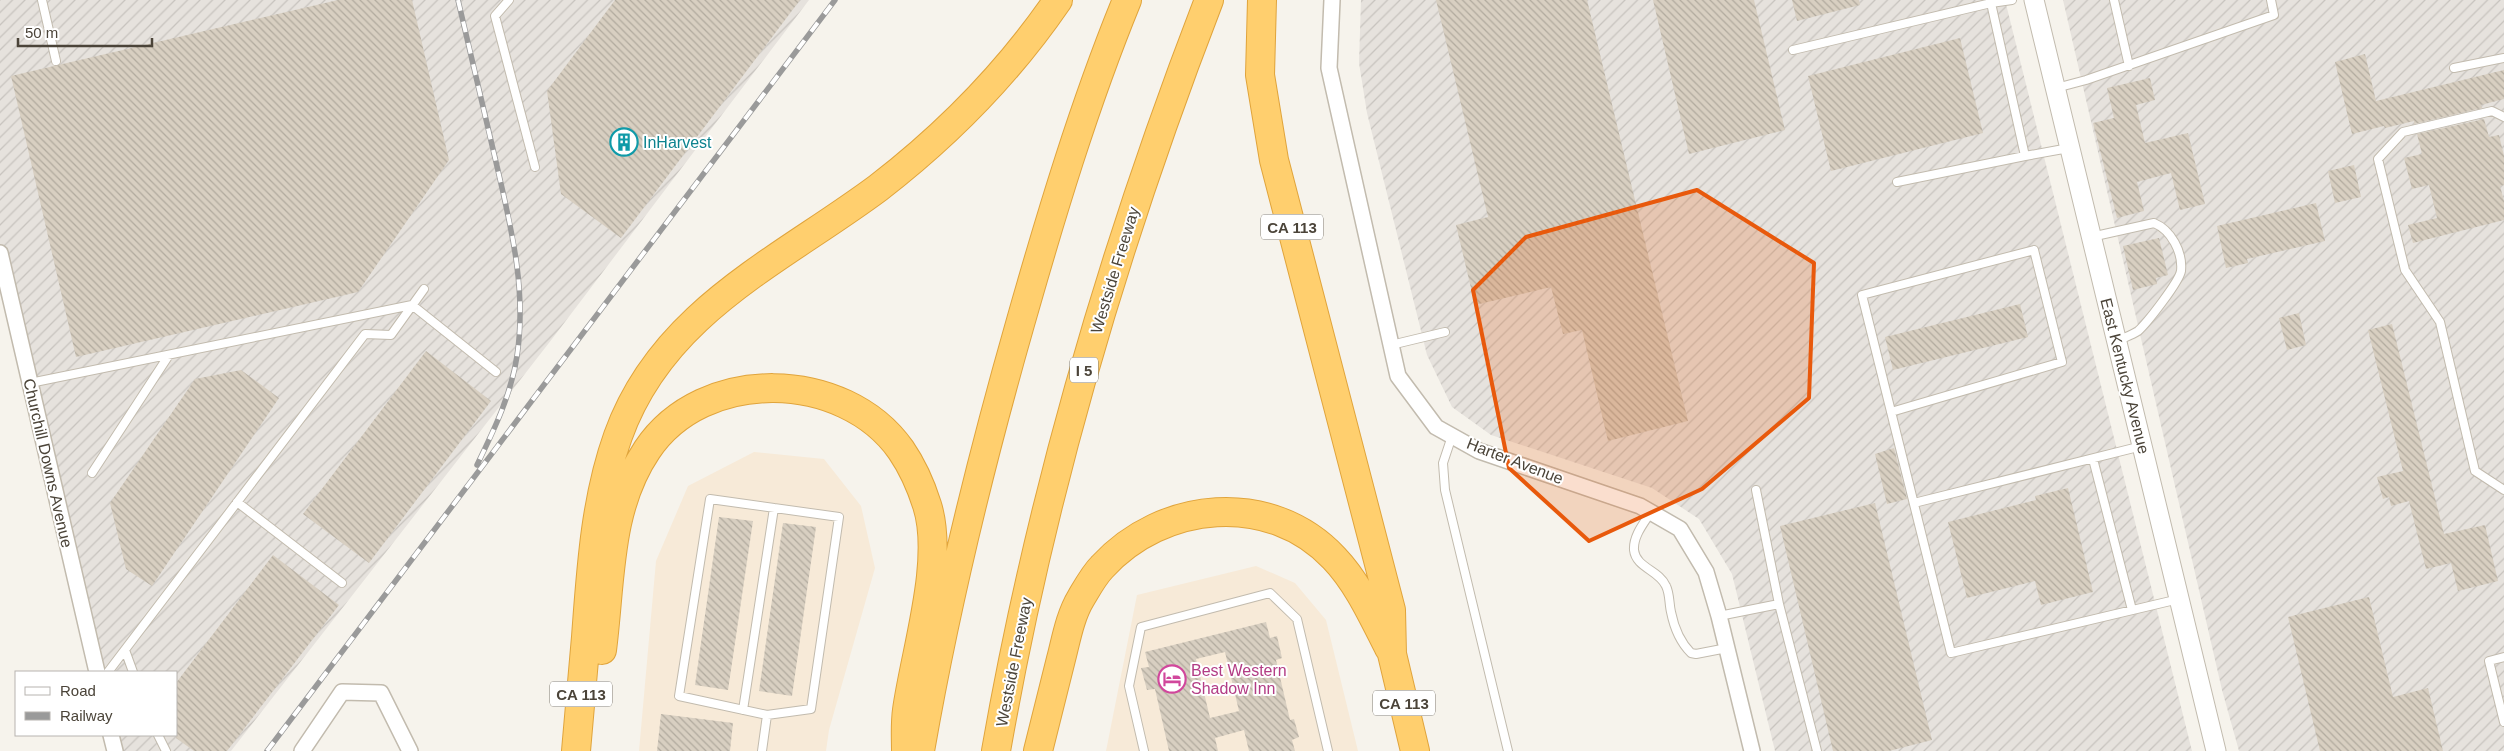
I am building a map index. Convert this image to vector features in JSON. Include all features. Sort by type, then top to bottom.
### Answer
[{"type":"highway","name":"CA 113","points":[[576,751],[594,548],[605,478],[618,435],[635,396],[662,354],[696,318],[733,287],[869,194],[921,153],[996,81],[1058,0]]},
{"type":"highway","points":[[920,751],[955,574],[1004,379],[1045,237],[1127,0]]},
{"type":"highway","name":"Westside Freeway","points":[[996,751],[1025,602],[1083,372],[1119,252],[1157,140],[1209,0]]},
{"type":"highway","name":"CA 113","points":[[1262,0],[1260,75],[1274,160],[1389,601],[1392,654],[1416,751]]},
{"type":"highway","points":[[592,751],[615,531],[621,502],[631,476],[648,448],[667,428],[691,409],[718,396],[772,387],[796,388],[821,395],[854,408],[880,428],[901,449],[928,507],[932,537],[930,577],[907,712],[906,751]]},
{"type":"highway","points":[[1038,751],[1066,640],[1079,600],[1101,568],[1125,545],[1150,529],[1175,518],[1203,513],[1231,512],[1256,515],[1281,523],[1309,536],[1334,558],[1358,588],[1392,654]]},
{"type":"street","name":"Harter Avenue","points":[[1332,0],[1330,68],[1398,376],[1436,427],[1479,451],[1640,506],[1680,528],[1706,572],[1719,616],[1752,751]]},
{"type":"street","name":"East Kentucky Avenue","points":[[2034,0],[2216,751]]},
{"type":"street","name":"Churchill Downs Avenue","points":[[0,253],[97,671]]},
{"type":"street","points":[[302,751],[342,692],[381,693],[410,751]]},
{"type":"street","points":[[111,736],[115,751]]},
{"type":"lane","points":[[42,0],[56,61]]},
{"type":"lane","points":[[510,0],[495,16],[535,167]]},
{"type":"lane","points":[[1793,50],[1990,2],[2012,0]]},
{"type":"lane","points":[[2114,0],[2129,66]]},
{"type":"lane","points":[[2056,88],[2129,66],[2274,15],[2271,0]]},
{"type":"lane","points":[[1990,2],[2025,156]]},
{"type":"lane","points":[[2454,68],[2504,58]]},
{"type":"lane","points":[[2504,117],[2492,111],[2403,132],[2378,159],[2405,270],[2440,322],[2476,471],[2504,490]]},
{"type":"lane","points":[[1898,182],[2070,148]]},
{"type":"lane","points":[[2091,237],[2154,223],[2162,226],[2172,236],[2179,255],[2181,272],[2175,282],[2138,331],[2117,342]]},
{"type":"lane","points":[[1891,412],[2062,362],[2034,250],[1862,295],[1891,412],[1914,503],[1951,653],[2179,599]]},
{"type":"lane","points":[[109,671],[365,334],[391,335],[424,289]]},
{"type":"lane","points":[[30,383],[412,305]]},
{"type":"lane","points":[[412,305],[496,372]]},
{"type":"lane","points":[[1391,345],[1445,332]]},
{"type":"lane","points":[[92,473],[169,355]]},
{"type":"lane","points":[[1452,436],[1443,463],[1445,490],[1508,751]]},
{"type":"lane","points":[[1914,503],[2142,446]]},
{"type":"lane","points":[[2093,459],[2132,610]]},
{"type":"lane","points":[[1756,490],[1779,604],[1817,751]]},
{"type":"lane","points":[[710,499],[839,517],[811,709],[767,715],[743,710],[679,696],[710,499]]},
{"type":"lane","points":[[237,502],[342,583]]},
{"type":"lane","points":[[743,710],[774,508]]},
{"type":"lane","points":[[1651,512],[1636,536],[1635,554],[1637,560],[1657,573],[1666,586],[1671,612],[1680,640],[1691,653],[1696,654],[1727,648]]},
{"type":"lane","points":[[1144,751],[1129,686],[1141,626],[1270,593],[1297,619],[1328,751]]},
{"type":"lane","points":[[1719,616],[1779,604]]},
{"type":"lane","points":[[125,650],[133,671]]},
{"type":"lane","points":[[2504,657],[2489,661],[2504,722]]},
{"type":"lane","points":[[762,751],[767,715]]},
{"type":"lane","points":[[158,736],[166,751]]},
{"type":"highlighted area","points":[[1697,190],[1814,263],[1809,398],[1702,489],[1589,541],[1509,468],[1473,290],[1526,237]]},
{"type":"shaded area","points":[[0,0],[809,0],[552,339],[231,751],[115,751],[111,736],[178,736],[178,671],[97,671],[0,258]]},
{"type":"shaded area","points":[[1361,0],[2005,0],[2192,751],[1775,751],[1732,574],[1699,519],[1652,488],[1491,435],[1452,407],[1427,355],[1367,113],[1359,63]]},
{"type":"shaded area","points":[[2063,0],[2504,0],[2504,751],[2239,751],[2222,690]]},
{"type":"shaded area","points":[[754,452],[824,459],[861,506],[875,568],[829,730],[826,751],[639,751],[656,561],[688,486]]},
{"type":"shaded area","points":[[1256,566],[1295,583],[1326,620],[1358,751],[1106,751],[1137,595]]},
{"type":"building","points":[[338,0],[412,0],[449,160],[358,292],[76,357],[11,76]]},
{"type":"building","name":"InHarvest","points":[[615,0],[800,0],[621,238],[561,194],[547,91]]},
{"type":"building","points":[[1436,0],[1587,0],[1688,421],[1608,441],[1582,330],[1563,334],[1551,287],[1475,305],[1456,225],[1488,217]]},
{"type":"building","points":[[1653,0],[1754,0],[1785,130],[1689,154]]},
{"type":"building","points":[[1792,0],[1859,0],[1860,5],[1797,21]]},
{"type":"building","points":[[1960,38],[1983,133],[1831,171],[1808,76]]},
{"type":"building","points":[[2365,54],[2376,101],[2504,70],[2504,99],[2481,105],[2482,108],[2414,124],[2414,121],[2352,134],[2335,62]]},
{"type":"building","points":[[2150,78],[2155,100],[2136,105],[2145,143],[2188,133],[2205,204],[2180,210],[2171,173],[2137,182],[2144,211],[2117,218],[2093,123],[2114,118],[2107,88]]},
{"type":"building","points":[[2484,119],[2489,137],[2499,135],[2504,156],[2504,185],[2500,186],[2504,201],[2504,220],[2413,243],[2408,225],[2437,218],[2429,185],[2412,189],[2404,158],[2422,154],[2417,134]]},
{"type":"building","points":[[2354,165],[2361,197],[2335,203],[2328,171]]},
{"type":"building","points":[[2316,203],[2325,241],[2247,259],[2248,263],[2226,268],[2217,226]]},
{"type":"building","points":[[2159,238],[2168,275],[2156,278],[2157,284],[2133,290],[2123,246]]},
{"type":"building","points":[[2020,304],[2028,337],[1893,370],[1885,337]]},
{"type":"building","points":[[2299,313],[2306,345],[2287,350],[2279,318]]},
{"type":"building","points":[[2392,324],[2444,534],[2485,525],[2498,581],[2458,591],[2451,563],[2426,569],[2409,501],[2391,506],[2389,497],[2383,499],[2377,477],[2403,471],[2368,330]]},
{"type":"building","points":[[426,351],[491,401],[369,563],[303,514]]},
{"type":"building","points":[[241,370],[279,398],[152,586],[126,569],[110,503],[195,379]]},
{"type":"building","points":[[1894,448],[1907,499],[1887,504],[1875,454]]},
{"type":"building","points":[[2068,488],[2093,592],[2041,605],[2035,581],[1967,598],[1948,522],[2036,500],[2035,496]]},
{"type":"building","points":[[1875,503],[1932,740],[1889,751],[1833,751],[1780,526]]},
{"type":"building","points":[[719,517],[753,521],[728,690],[695,685]]},
{"type":"building","points":[[783,523],[816,527],[792,696],[759,691]]},
{"type":"building","points":[[273,555],[339,605],[227,751],[194,751],[176,738],[178,736],[178,680]]},
{"type":"building","points":[[2369,597],[2393,697],[2428,688],[2443,751],[2320,751],[2288,617]]},
{"type":"building","name":"Best Western Shadow Inn","points":[[1266,622],[1270,638],[1277,636],[1282,658],[1276,660],[1290,720],[1294,719],[1299,737],[1292,740],[1295,751],[1249,751],[1244,730],[1215,738],[1218,751],[1169,751],[1155,689],[1147,690],[1141,668],[1149,667],[1145,652]],"holes":[[[1225,652],[1239,711],[1210,718],[1196,659]]]},
{"type":"building","points":[[661,714],[733,723],[730,751],[657,751]]},
{"type":"railway","points":[[458,0],[502,186],[519,282],[520,331],[511,385],[496,425],[477,465]]},
{"type":"railway","points":[[267,751],[835,0]]},
{"type":"place","name":"InHarvest","points":[[624,142]]},
{"type":"place","name":"Best Western Shadow Inn","points":[[1172,679]]}]
